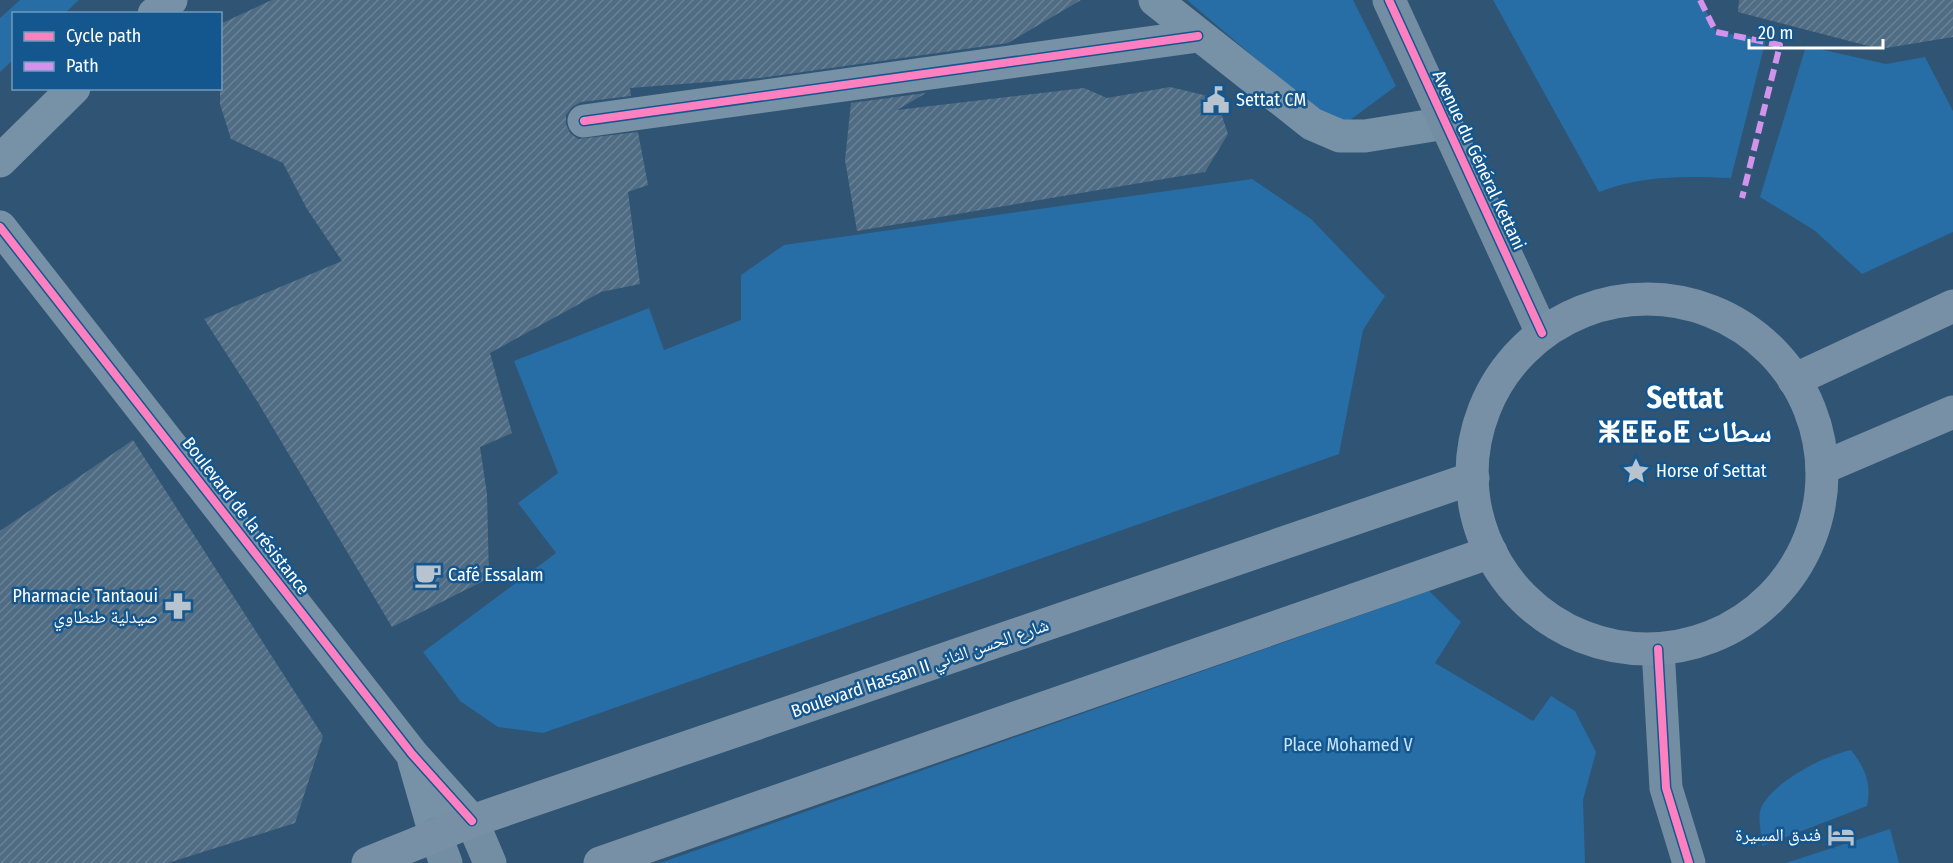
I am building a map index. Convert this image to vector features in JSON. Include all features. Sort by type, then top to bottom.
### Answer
[{"type":"main road","points":[[1650,298],[1679,301],[1706,309],[1756,336],[1777,356],[1794,380],[1806,400],[1814,422],[1822,468],[1821,495],[1809,539],[1794,570],[1777,592],[1735,626],[1684,645],[1658,649],[1607,644],[1560,625],[1520,594],[1491,552],[1481,528],[1473,478],[1474,450],[1490,397],[1504,373],[1542,333],[1567,318],[1593,307],[1621,300],[1650,298]]},
{"type":"main road","points":[[1794,380],[1953,306]]},
{"type":"main road","points":[[1822,468],[1953,412]]},
{"type":"main road","name":"Boulevard Hassan II شارع الحسن الثاني","points":[[368,863],[441,849],[472,821],[1473,478]]},
{"type":"main road","points":[[600,863],[1491,552]]},
{"type":"street","points":[[156,12],[171,0]]},
{"type":"street","points":[[1155,0],[1312,124],[1340,136],[1365,136],[1446,123]]},
{"type":"street","name":"Avenue du Général Kettani","points":[[1389,0],[1542,333]]},
{"type":"street","points":[[584,121],[1198,36]]},
{"type":"street","points":[[0,161],[72,90]]},
{"type":"street","name":"Boulevard de la résistance","points":[[0,227],[412,754],[472,821],[490,863]]},
{"type":"street","points":[[1658,649],[1666,788],[1689,863]]},
{"type":"street","name":"Boulevard de la résistance","points":[[412,754],[441,849]]},
{"type":"green space","points":[[20,0],[79,0],[66,12],[12,12],[12,61],[0,72],[0,18]]},
{"type":"green space","points":[[1187,0],[1353,0],[1396,86],[1338,129]]},
{"type":"green space","points":[[1493,0],[1701,0],[1716,32],[1766,39],[1731,178],[1681,177],[1648,180],[1615,186],[1599,192]]},
{"type":"green space","points":[[1806,46],[1886,64],[1925,57],[1953,111],[1953,232],[1862,274],[1814,230],[1760,197]]},
{"type":"green space","points":[[1252,179],[1311,219],[1385,296],[1363,330],[1339,454],[543,733],[498,727],[460,701],[423,652],[556,553],[518,503],[558,473],[514,361],[649,308],[664,350],[741,320],[741,275],[784,245]]},
{"type":"green space","name":"Place Mohamed V","points":[[1429,591],[1461,622],[1435,663],[1533,721],[1551,696],[1575,711],[1596,752],[1583,800],[1585,863],[660,863]]},
{"type":"green space","points":[[1851,750],[1860,763],[1868,783],[1867,806],[1762,846],[1760,812],[1767,798],[1800,771]]},
{"type":"green space","points":[[1890,829],[1899,863],[1786,863]]},
{"type":"building","points":[[272,0],[1081,0],[1008,43],[760,78],[630,88],[631,96],[581,102],[572,107],[566,115],[566,124],[570,133],[578,139],[638,132],[648,185],[628,192],[640,284],[601,292],[490,353],[512,433],[480,447],[487,494],[489,578],[392,627],[257,401],[204,319],[342,261],[307,209],[283,163],[231,139],[220,104],[222,23]]},
{"type":"building","points":[[1739,0],[1953,0],[1953,37],[1880,49],[1738,12]]},
{"type":"building","points":[[1170,87],[1216,98],[1228,134],[1205,172],[857,231],[845,160],[851,103],[926,93],[897,110],[1084,88],[1107,98]]},
{"type":"building","points":[[133,440],[323,736],[295,823],[168,863],[0,863],[0,531]]},
{"type":"marked path","points":[[1700,0],[1716,32],[1780,45],[1742,198]]},
{"type":"cycle path","points":[[1389,0],[1542,333]]},
{"type":"cycle path","points":[[584,121],[1198,36]]},
{"type":"cycle path","points":[[0,227],[412,754],[472,821]]},
{"type":"cycle path","points":[[1658,649],[1666,788],[1689,863]]},
{"type":"place","name":"Settat CM","points":[[1216,100]]},
{"type":"place","name":"Horse of Settat","points":[[1636,471]]},
{"type":"place","name":"Café Essalam","points":[[428,575]]},
{"type":"place","name":"Pharmacie Tantaoui صيدلية طنطاوي","points":[[178,606]]},
{"type":"place","name":"فندق المسيرة","points":[[1841,835]]},
{"type":"district","name":"Settat ⵥⵟⵟⴰⵟ سطات","points":[[1685,415]]}]
